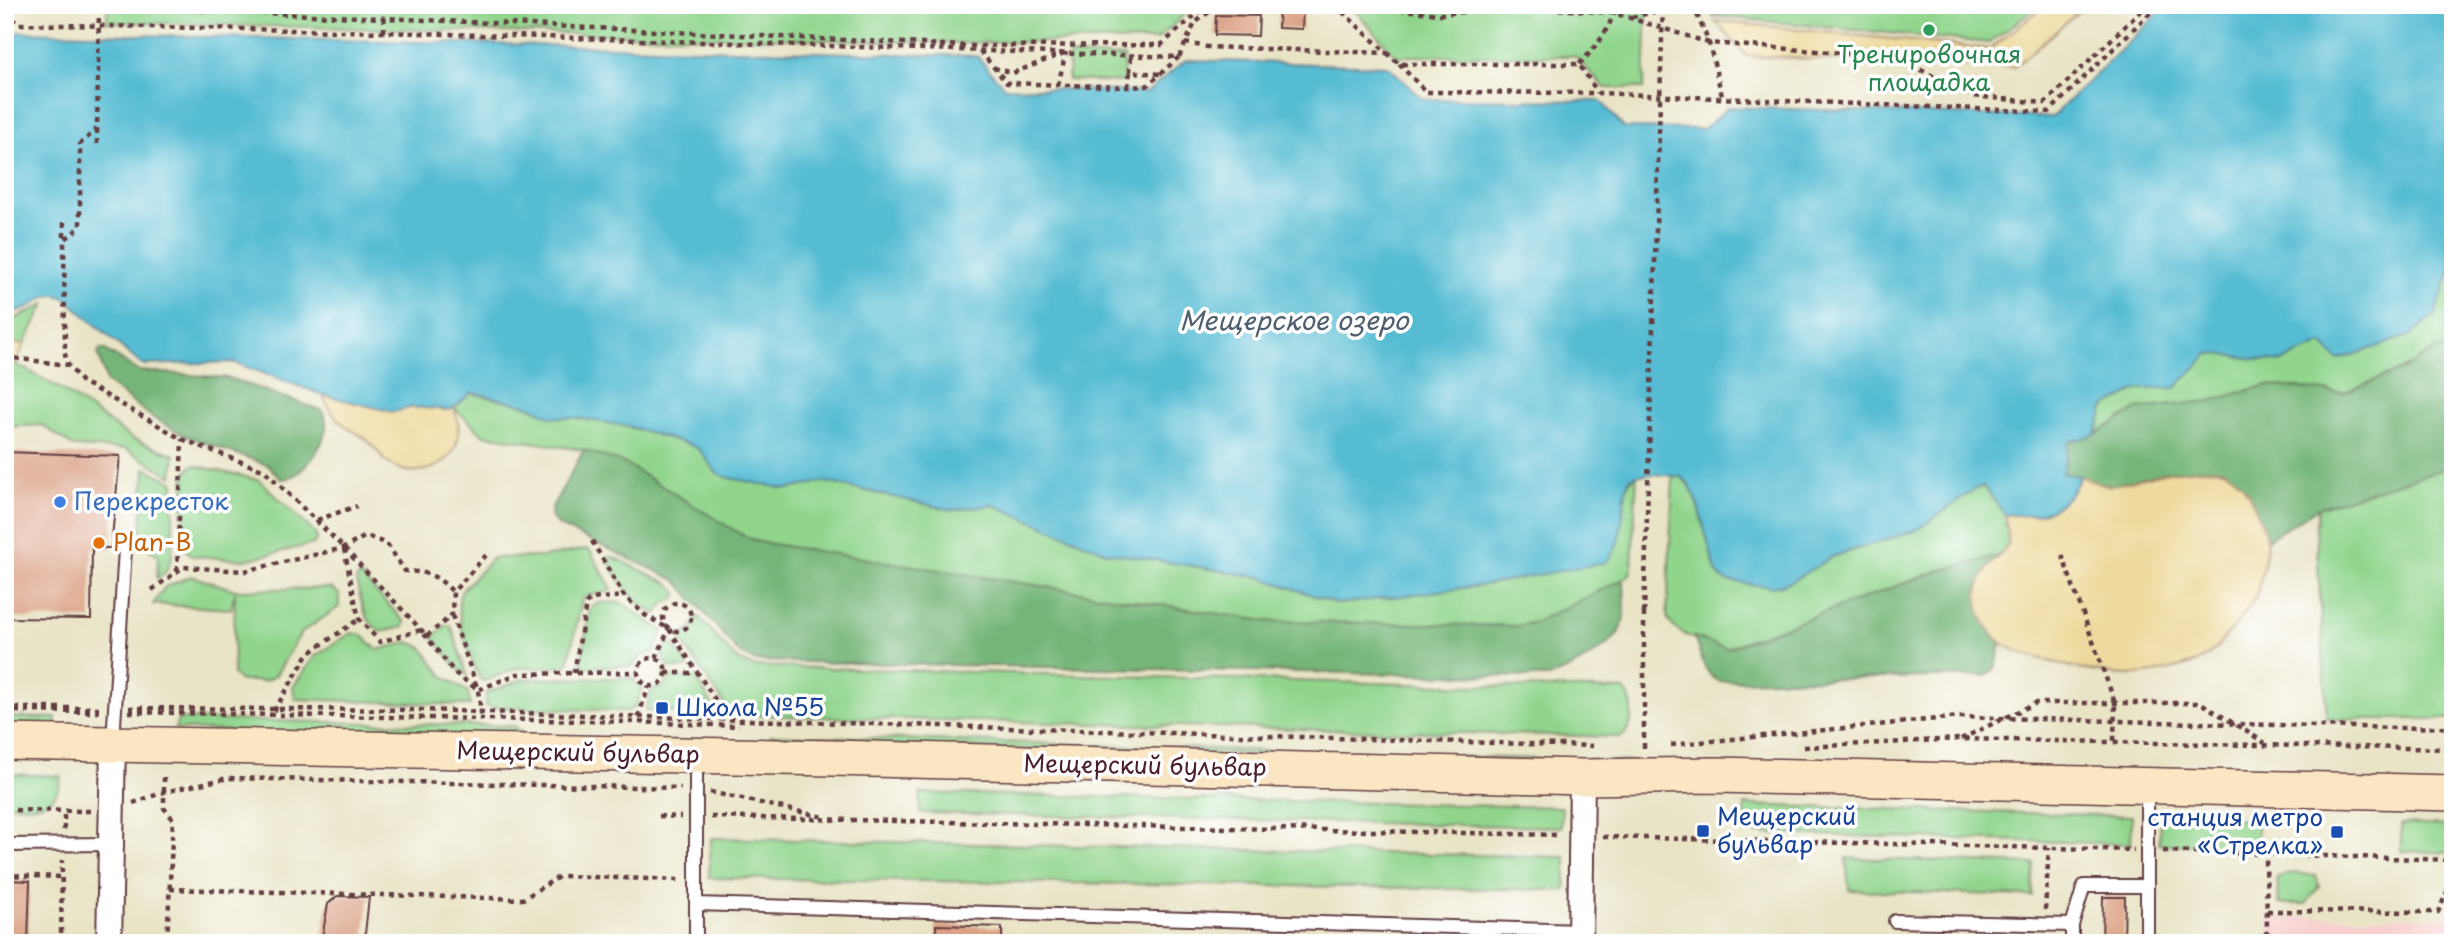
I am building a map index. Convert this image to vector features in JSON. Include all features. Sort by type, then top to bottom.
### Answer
[{"type":"main road","name":"Мещерский бульвар","points":[[5,742],[696,772],[1717,775],[2453,793]]},
{"type":"street","points":[[109,943],[113,745]]},
{"type":"street","points":[[1581,937],[1583,776]]},
{"type":"lane","points":[[113,745],[125,549]]},
{"type":"lane","points":[[696,772],[696,943]]},
{"type":"lane","points":[[2147,786],[2147,943]]},
{"type":"lane","points":[[5,845],[111,844]]},
{"type":"lane","points":[[2072,943],[2072,925],[2084,886],[2147,886]]},
{"type":"lane","points":[[696,904],[1581,937]]},
{"type":"lane","points":[[1895,921],[2072,925]]},
{"type":"path","points":[[61,5],[968,46],[1161,45],[1207,5]]},
{"type":"path","points":[[384,32],[385,5]]},
{"type":"path","points":[[979,50],[1007,83],[1147,86],[1179,57],[1195,23],[1218,5]]},
{"type":"path","points":[[1335,5],[1426,92],[1598,93],[2049,112],[2158,5]]},
{"type":"path","points":[[1380,5],[1392,9],[1440,14],[1525,7],[1614,13],[1709,43],[1896,57],[1972,96],[2045,103],[2147,5]]},
{"type":"path","points":[[1644,751],[1644,613],[1663,5]]},
{"type":"path","points":[[1632,17],[1686,5]]},
{"type":"path","points":[[1693,5],[1709,43],[1723,100]]},
{"type":"path","points":[[97,148],[99,7]]},
{"type":"path","points":[[5,11],[18,24],[384,32],[1179,57]]},
{"type":"path","points":[[1399,64],[1579,64],[1601,40],[1614,13]]},
{"type":"path","points":[[1185,43],[1208,47],[1388,53]]},
{"type":"path","points":[[994,68],[1013,73],[1066,52]]},
{"type":"path","points":[[1058,85],[1066,52]]},
{"type":"path","points":[[1128,87],[1131,54]]},
{"type":"path","points":[[1579,64],[1598,93]]},
{"type":"path","points":[[1130,72],[1161,74]]},
{"type":"path","points":[[64,240],[80,227],[80,144],[97,129]]},
{"type":"path","points":[[64,222],[65,354],[68,365],[81,382],[182,439],[265,471],[317,520],[427,636],[452,615]]},
{"type":"path","points":[[5,357],[68,365]]},
{"type":"path","points":[[177,571],[182,439]]},
{"type":"path","points":[[317,520],[357,506]]},
{"type":"path","points":[[152,590],[183,567],[245,571],[344,548],[366,536],[387,544],[405,571],[426,572],[442,581],[453,593]]},
{"type":"path","points":[[592,541],[624,596],[645,615],[669,629],[679,631],[688,627],[692,618],[686,605],[673,603],[665,608],[663,617],[669,629],[730,722]]},
{"type":"path","points":[[344,548],[359,619],[380,642],[421,630]]},
{"type":"path","points":[[482,720],[478,690],[452,615],[453,593],[489,552]]},
{"type":"path","points":[[2062,555],[2115,703],[2114,741]]},
{"type":"path","points":[[574,673],[586,604],[591,599],[624,596]]},
{"type":"path","points":[[271,716],[308,654],[359,619]]},
{"type":"path","points":[[656,658],[669,629]]},
{"type":"path","points":[[421,630],[455,673],[478,690]]},
{"type":"path","points":[[656,658],[664,664],[666,673],[659,685],[649,686],[641,681],[637,672],[643,660],[656,658]]},
{"type":"path","points":[[478,690],[517,674],[637,672]]},
{"type":"path","points":[[666,673],[698,673]]},
{"type":"path","points":[[637,719],[649,686]]},
{"type":"path","points":[[1960,739],[2036,702],[2201,703],[2266,743]]},
{"type":"path","points":[[5,708],[481,712],[730,722],[1602,747]]},
{"type":"path","points":[[1630,747],[1644,751],[1959,717],[2453,727]]},
{"type":"path","points":[[1796,747],[1960,739],[2266,743],[2453,749]]},
{"type":"path","points":[[5,810],[111,811],[164,792],[228,778],[696,772],[836,820]]},
{"type":"path","points":[[164,777],[164,808],[173,819],[167,943]]},
{"type":"path","points":[[61,943],[65,812]]},
{"type":"path","points":[[696,817],[1583,836],[2453,860]]},
{"type":"path","points":[[2044,924],[2049,848]]},
{"type":"path","points":[[2259,943],[2266,932],[2266,854]]},
{"type":"path","points":[[5,875],[62,877]]},
{"type":"path","points":[[170,888],[523,899],[560,876],[696,881]]},
{"type":"path","points":[[2267,911],[2438,912],[2453,879]]},
{"type":"shaded area","points":[[2270,917],[2453,917],[2453,943],[2412,942],[2412,936],[2389,935],[2389,940],[2382,940],[2381,943],[2270,943]]},
{"type":"green space","points":[[107,5],[1195,5],[1157,40],[959,43],[107,22]]},
{"type":"green space","points":[[1350,5],[1647,5],[1644,88],[1605,88],[1575,56],[1396,56]]},
{"type":"green space","name":"Тренировочная площадка","points":[[1708,5],[2040,5],[1989,43],[1713,16],[1713,10]]},
{"type":"green space","points":[[1069,55],[1124,57],[1123,82],[1068,80]]},
{"type":"green space","points":[[2453,265],[2453,349],[2436,349],[2402,370],[2342,393],[2268,385],[2210,401],[2137,409],[2096,434],[2105,406],[2139,389],[2175,388],[2210,353],[2281,362],[2322,343],[2434,316]]},
{"type":"green space","points":[[45,304],[24,344],[5,342],[5,315],[17,318]]},
{"type":"green space","points":[[100,349],[139,371],[229,378],[321,410],[326,429],[323,440],[317,452],[300,471],[281,479],[268,465],[186,436],[152,417],[107,383],[98,354]]},
{"type":"green space","points":[[2436,349],[2453,349],[2453,466],[2318,508],[2267,540],[2223,469],[2168,472],[2110,486],[2062,473],[2069,442],[2096,434],[2137,409],[2210,401],[2268,385],[2342,393],[2402,370]]},
{"type":"green space","points":[[5,363],[16,364],[63,390],[133,439],[175,455],[172,476],[125,449],[74,447],[42,425],[5,427]]},
{"type":"green space","points":[[471,393],[530,406],[552,417],[578,418],[626,426],[689,444],[699,449],[716,472],[806,485],[816,481],[826,482],[952,510],[994,505],[1106,552],[1260,577],[1338,604],[1478,586],[1621,530],[1625,492],[1637,475],[1632,567],[1630,574],[1624,579],[1536,622],[1517,626],[1265,621],[758,542],[584,450],[484,435],[454,408]]},
{"type":"green space","points":[[584,450],[624,463],[742,535],[759,542],[1265,621],[1517,626],[1536,622],[1624,579],[1624,617],[1617,636],[1609,643],[1576,665],[1547,677],[756,661],[739,653],[676,580],[559,526],[552,518],[551,509]]},
{"type":"green space","points":[[193,465],[259,480],[314,532],[317,538],[314,544],[245,560],[193,556],[182,547],[185,474]]},
{"type":"green space","points":[[2453,466],[2453,719],[2327,719],[2316,528],[2318,508]]},
{"type":"green space","points":[[145,468],[174,482],[172,556],[166,572],[157,579],[158,555],[140,544]]},
{"type":"green space","points":[[1673,475],[1681,477],[1693,489],[1716,571],[1721,578],[1728,581],[1780,586],[1834,556],[1917,530],[1976,488],[1984,487],[2005,514],[2009,544],[1998,556],[1938,571],[1726,648],[1683,633],[1670,623],[1667,616]]},
{"type":"green space","points":[[587,549],[612,589],[605,593],[589,595],[582,600],[568,664],[563,667],[517,668],[485,681],[481,680],[467,648],[460,621],[460,597],[463,589],[493,558],[543,557]]},
{"type":"green space","points":[[611,556],[670,584],[677,593],[676,598],[664,603],[657,614],[649,610],[623,585],[609,562]]},
{"type":"green space","points":[[1998,556],[1985,571],[1978,588],[1986,624],[2001,643],[1995,666],[1985,676],[1720,681],[1706,669],[1694,637],[1726,648],[1734,646],[1938,571]]},
{"type":"green space","points":[[191,576],[235,590],[331,588],[339,594],[339,607],[301,633],[275,676],[265,681],[241,681],[233,675],[235,592],[231,609],[153,604],[165,587]]},
{"type":"green space","points":[[359,576],[405,622],[404,627],[381,632],[375,628],[359,595],[356,580]]},
{"type":"green space","points":[[620,602],[663,631],[655,651],[640,657],[633,666],[584,667],[581,662],[590,609],[598,603]]},
{"type":"green space","points":[[698,616],[736,659],[751,666],[1624,690],[1632,707],[1632,714],[1629,727],[1621,737],[737,715],[729,711],[681,640],[680,637],[691,629]]},
{"type":"green space","points":[[446,625],[452,628],[467,675],[458,669],[433,637]]},
{"type":"green space","points":[[351,633],[362,635],[377,650],[409,642],[422,647],[443,676],[468,692],[470,705],[295,699],[293,687],[314,657]]},
{"type":"green space","points":[[669,639],[688,665],[687,668],[670,668],[661,656]]},
{"type":"green space","points":[[670,677],[696,678],[716,711],[715,714],[645,711],[652,690],[664,687]]},
{"type":"green space","points":[[633,678],[641,689],[636,706],[629,711],[485,705],[486,693],[523,679]]},
{"type":"green space","points":[[5,717],[56,718],[55,727],[5,726]]},
{"type":"green space","points":[[178,719],[515,726],[528,740],[175,729]]},
{"type":"green space","points":[[771,735],[1635,762],[768,743]]},
{"type":"green space","points":[[5,774],[61,776],[55,795],[42,804],[5,805]]},
{"type":"green space","points":[[920,793],[1562,807],[1561,827],[920,813]]},
{"type":"green space","points":[[1745,805],[2132,816],[2131,844],[1744,833]]},
{"type":"green space","points":[[2160,817],[2257,820],[2257,847],[2159,844]]},
{"type":"green space","points":[[2401,824],[2453,826],[2453,853],[2401,851]]},
{"type":"green space","points":[[711,838],[1566,857],[1566,890],[709,878]]},
{"type":"green space","points":[[1846,858],[2034,864],[2032,896],[1849,890]]},
{"type":"green space","points":[[2295,873],[2316,876],[2319,886],[2306,904],[2279,904],[2277,877]]},
{"type":"sand","points":[[2046,5],[2086,5],[2014,67],[1746,56],[1715,21],[1990,49]]},
{"type":"sand","points":[[5,342],[24,344],[16,364],[5,363]]},
{"type":"sand","points":[[323,395],[394,412],[413,407],[449,410],[454,408],[458,436],[453,452],[439,465],[430,469],[410,471],[396,467],[339,420]]},
{"type":"sand","points":[[2214,468],[2232,475],[2246,490],[2263,526],[2266,545],[2255,598],[2231,631],[2203,659],[2178,668],[2148,674],[2103,673],[2064,665],[2012,649],[1996,638],[1986,625],[1978,603],[1979,587],[1984,574],[2009,544],[2005,514],[2030,515],[2051,510],[2067,497],[2080,476],[2110,486],[2168,472]]},
{"type":"water","name":"Мещерское озеро","points":[[2167,5],[2453,5],[2453,265],[2434,316],[2411,335],[2338,360],[2322,344],[2281,362],[2210,353],[2175,388],[2139,389],[2105,406],[2096,434],[2069,442],[2062,473],[2080,476],[2067,497],[2050,510],[2030,515],[2005,514],[1984,487],[1976,488],[1917,530],[1834,556],[1790,582],[1772,587],[1721,578],[1716,571],[1696,498],[1688,483],[1681,477],[1655,474],[1637,475],[1629,479],[1616,549],[1603,563],[1478,586],[1338,604],[1260,577],[1106,552],[994,505],[952,510],[826,482],[786,489],[725,477],[716,472],[699,449],[688,444],[626,426],[578,418],[552,417],[530,406],[479,394],[471,393],[449,410],[413,407],[394,412],[323,395],[233,362],[142,365],[65,298],[57,295],[43,298],[23,310],[5,311],[5,21],[15,32],[977,56],[1004,87],[1147,92],[1186,60],[1388,66],[1423,99],[1601,101],[1624,128],[1704,129],[1728,107],[2052,117]]},
{"type":"building","points":[[1279,7],[1303,8],[1302,29],[1278,28]]},
{"type":"building","points":[[1216,15],[1259,16],[1258,36],[1215,35]]},
{"type":"building","name":"Перекресток","points":[[5,452],[120,456],[111,548],[92,548],[91,619],[5,618]]},
{"type":"building","points":[[5,880],[30,881],[28,943],[5,943]]},
{"type":"building","points":[[337,896],[369,897],[364,943],[321,943],[328,904]]},
{"type":"building","points":[[2103,897],[2125,897],[2124,943],[2102,943]]},
{"type":"building","points":[[936,925],[1002,927],[1002,943],[936,943]]},
{"type":"place","name":"Тренировочная площадка","points":[[1929,30]]},
{"type":"place","name":"Перекресток","points":[[60,502]]},
{"type":"place","name":"Plan-B","points":[[99,543]]},
{"type":"place","name":"Школа №55","points":[[662,708]]},
{"type":"place","name":"Мещерский бульвар","points":[[1703,831]]},
{"type":"place","name":"станция метро «Стрелка»","points":[[2337,832]]}]
